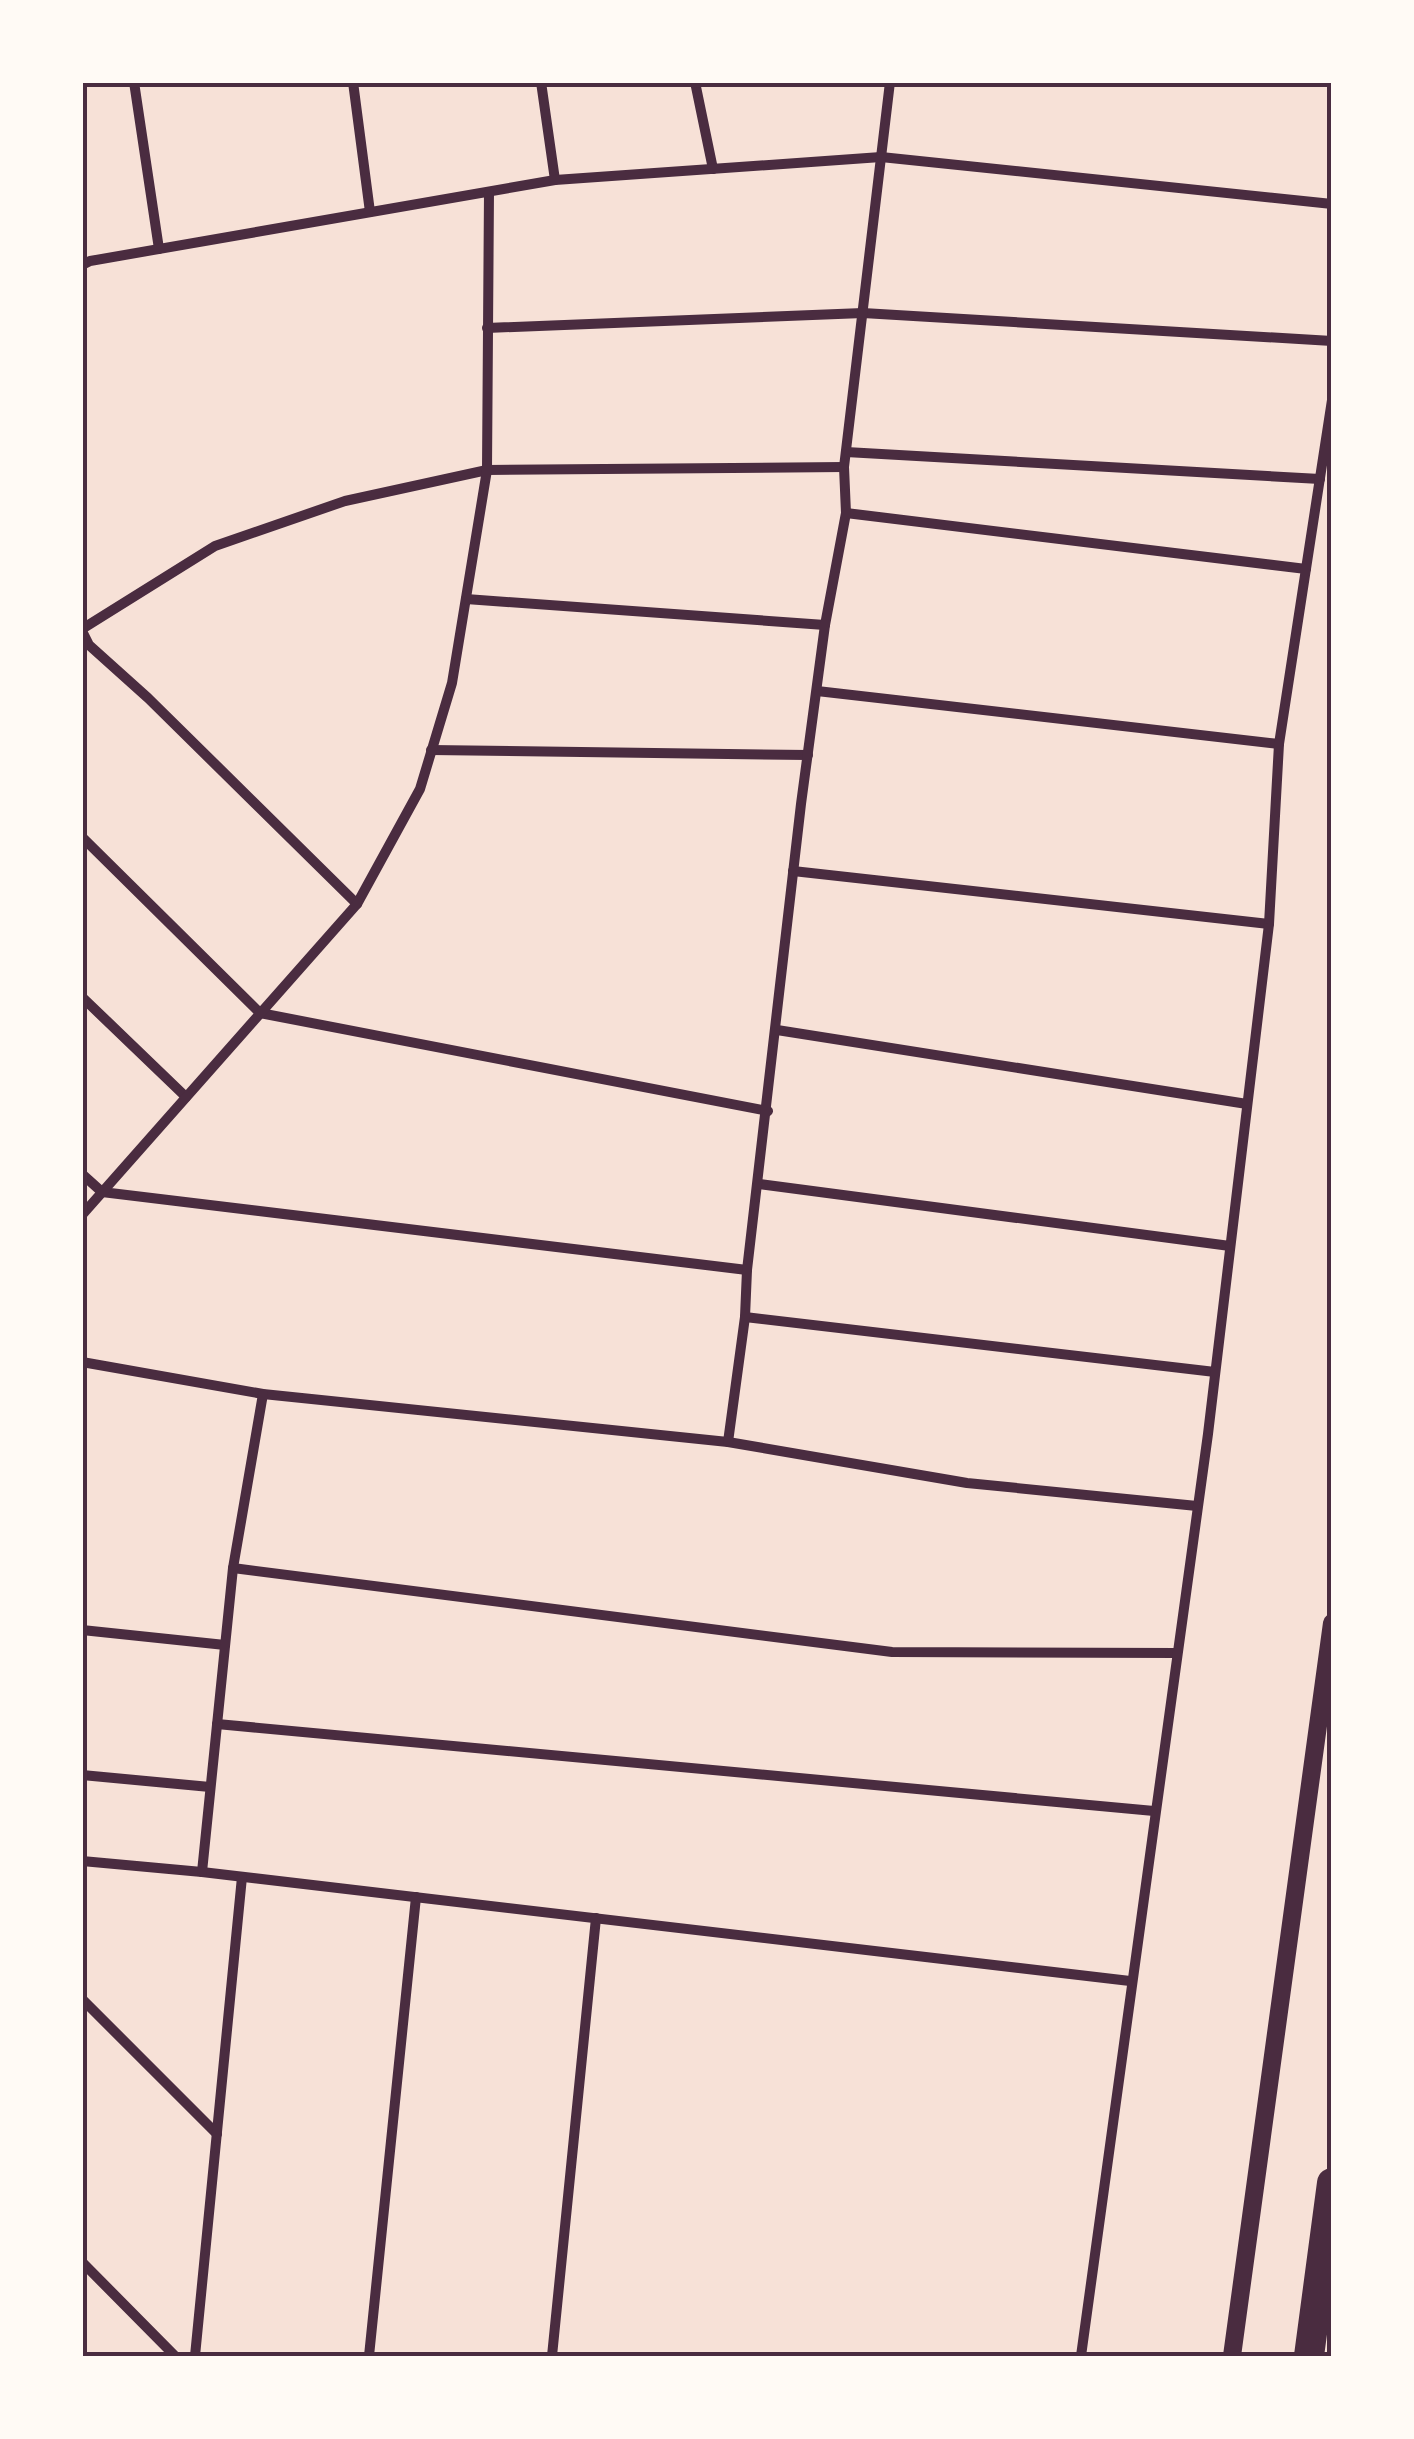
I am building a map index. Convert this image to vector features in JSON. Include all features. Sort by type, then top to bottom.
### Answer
[{"type":"highway","points":[[1309,2356],[1332,2184]]},
{"type":"street","points":[[134,82],[159,248]]},
{"type":"street","points":[[354,82],[370,212]]},
{"type":"street","points":[[540,82],[555,180]]},
{"type":"street","points":[[694,82],[713,169]]},
{"type":"street","points":[[728,1442],[793,871],[825,625],[846,513],[844,468],[890,82]]},
{"type":"street","points":[[82,265],[159,248],[555,180],[881,158],[1332,204]]},
{"type":"street","points":[[82,1214],[357,904],[420,789],[452,683],[487,470],[489,192]]},
{"type":"street","points":[[487,328],[863,313],[1332,341]]},
{"type":"street","points":[[1080,2356],[1215,1372],[1269,924],[1279,744],[1332,400]]},
{"type":"street","points":[[846,452],[1320,479]]},
{"type":"street","points":[[357,904],[89,645],[82,630],[216,546],[346,501],[487,470],[844,468]]},
{"type":"street","points":[[846,513],[1306,569]]},
{"type":"street","points":[[466,599],[825,625]]},
{"type":"street","points":[[817,691],[1279,744]]},
{"type":"street","points":[[432,750],[808,754]]},
{"type":"street","points":[[82,837],[260,1013],[768,1111]]},
{"type":"street","points":[[793,871],[1269,924]]},
{"type":"street","points":[[82,997],[186,1098]]},
{"type":"street","points":[[777,1030],[1248,1104]]},
{"type":"street","points":[[82,1174],[102,1192],[748,1270]]},
{"type":"street","points":[[759,1184],[1230,1246]]},
{"type":"street","points":[[745,1317],[1215,1372]]},
{"type":"street","points":[[82,1362],[263,1394],[728,1442],[967,1483],[1197,1506]]},
{"type":"street","points":[[202,1872],[233,1568],[263,1394]]},
{"type":"street","points":[[233,1568],[892,1652],[1176,1653]]},
{"type":"street","points":[[1232,2356],[1332,1623]]},
{"type":"street","points":[[82,1630],[225,1646]]},
{"type":"street","points":[[217,1724],[1154,1811]]},
{"type":"street","points":[[82,1775],[210,1786]]},
{"type":"street","points":[[82,1861],[1130,1981]]},
{"type":"street","points":[[195,2356],[242,1877]]},
{"type":"street","points":[[368,2356],[416,1897]]},
{"type":"street","points":[[552,2356],[596,1918]]},
{"type":"street","points":[[82,1999],[217,2134]]},
{"type":"street","points":[[82,2262],[174,2356]]}]
